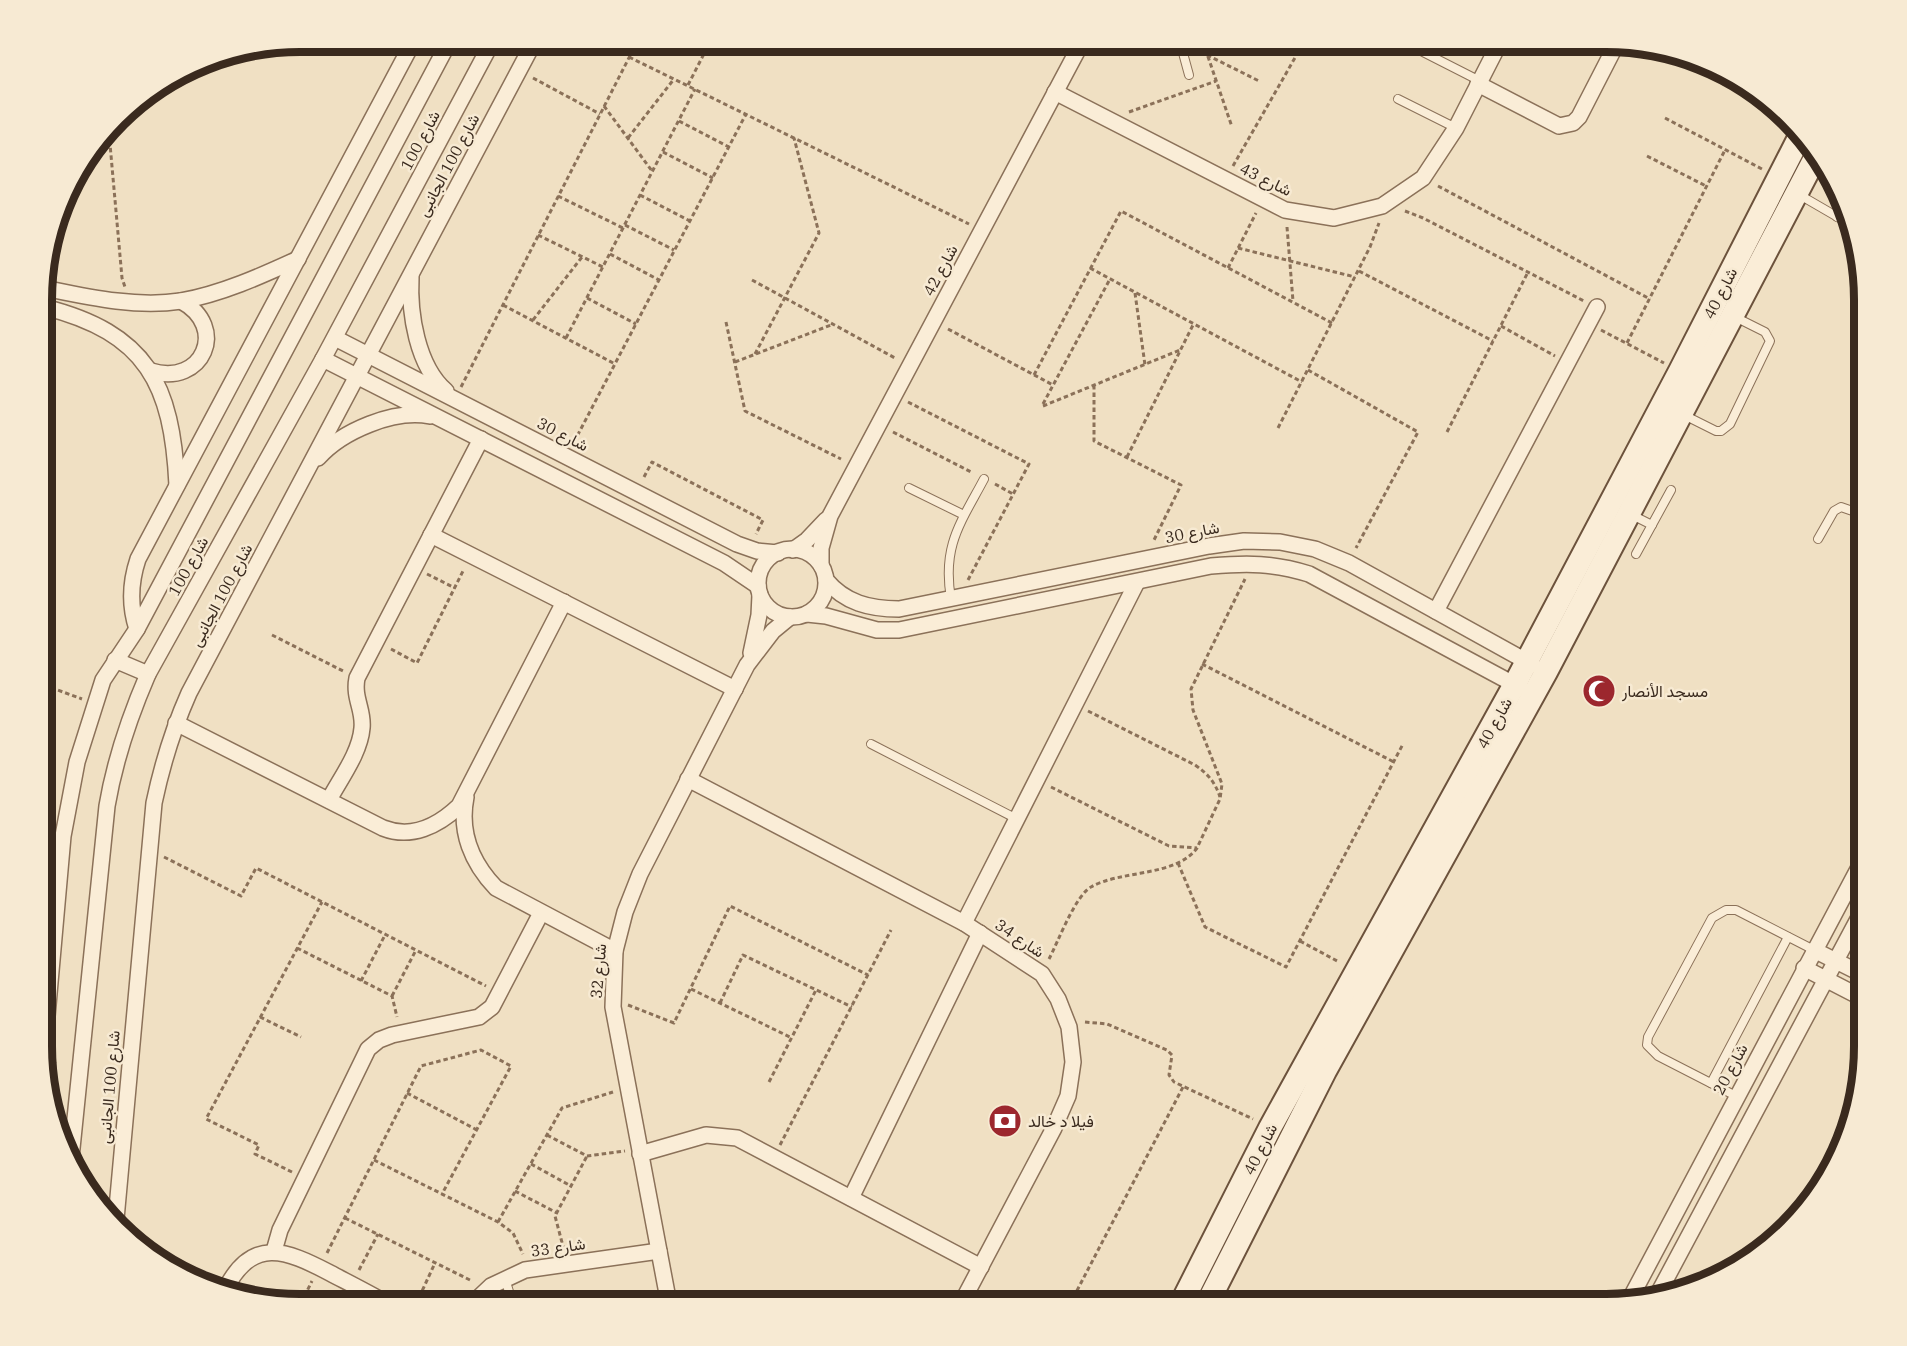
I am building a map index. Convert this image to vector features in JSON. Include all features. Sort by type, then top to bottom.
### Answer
[{"type":"street","points":[[137,629],[131,604],[133,573],[408,52]]},
{"type":"street","name":"شارع 100","points":[[52,966],[63,836],[73,782],[94,704],[103,680],[137,629],[444,52]]},
{"type":"street","name":"شارع 100","points":[[73,1143],[107,806],[120,743],[148,675],[323,359],[487,52]]},
{"type":"street","name":"شارع 100 الجانبى","points":[[117,1212],[154,803],[163,762],[176,723],[529,52]]},
{"type":"street","name":"شارع 42","points":[[821,565],[821,548],[830,516],[1055,92],[1079,52]]},
{"type":"street","name":"شارع 43","points":[[1055,92],[1286,210],[1334,218],[1383,206],[1423,178],[1456,128],[1495,52]]},
{"type":"street","points":[[1479,83],[1559,126],[1567,126],[1579,117],[1612,52]]},
{"type":"street","name":"شارع 40","points":[[1537,667],[1680,371],[1797,142]]},
{"type":"street","name":"شارع 40","points":[[1186,1294],[1270,1128],[1356,972],[1630,514],[1813,163]]},
{"type":"street","points":[[53,290],[138,302],[181,301],[251,279],[298,259]]},
{"type":"street","points":[[412,272],[412,309],[424,357],[431,373],[454,399]]},
{"type":"street","points":[[151,371],[163,375],[188,370],[204,352],[207,340],[203,321],[192,307],[181,301]]},
{"type":"street","points":[[1436,611],[1597,308]]},
{"type":"street","points":[[52,309],[73,314],[110,332],[138,355],[151,371],[169,422],[177,487]]},
{"type":"street","name":"شارع 30","points":[[334,338],[748,549],[777,553]]},
{"type":"street","points":[[323,359],[724,563],[759,590],[770,609],[790,617],[807,614],[826,616],[877,630],[899,630],[1211,566],[1253,562],[1282,566],[1310,574],[1524,690]]},
{"type":"street","points":[[308,469],[330,447],[356,432],[408,414],[437,417]]},
{"type":"street","points":[[329,800],[360,740],[362,717],[356,701],[357,678],[481,439]]},
{"type":"street","name":"شارع 42","points":[[794,550],[819,529],[830,516]]},
{"type":"street","points":[[431,535],[735,688]]},
{"type":"street","name":"شارع 30","points":[[826,580],[846,598],[880,609],[898,609],[1244,541],[1280,542],[1316,549],[1348,563],[1537,667]]},
{"type":"street","points":[[759,590],[762,568],[777,553],[794,550],[809,554],[821,565],[826,580],[822,600],[807,614]]},
{"type":"street","points":[[964,922],[1137,582]]},
{"type":"street","name":"شارع 32","points":[[667,1294],[626,1088],[613,1007],[615,951],[625,912],[640,874],[747,665],[755,641],[759,590]]},
{"type":"street","points":[[176,723],[383,828],[407,833],[448,817],[466,794],[564,602]]},
{"type":"street","name":"شارع 32","points":[[747,665],[773,631],[790,617]]},
{"type":"street","points":[[1474,662],[1486,654],[1487,639]]},
{"type":"street","points":[[115,660],[148,675]]},
{"type":"street","name":"شارع 40","points":[[1212,1294],[1325,1071],[1524,690]]},
{"type":"street","name":"شارع 34","points":[[688,779],[964,922],[1042,974],[1058,999],[1069,1027],[1073,1062],[1068,1096],[1054,1128],[966,1294]]},
{"type":"street","points":[[466,794],[464,815],[466,836],[473,858],[483,875],[496,888],[615,951]]},
{"type":"street","name":"شارع 20","points":[[1634,1292],[1854,876]]},
{"type":"street","points":[[52,912],[58,903]]},
{"type":"street","points":[[274,1251],[280,1230],[304,1178],[368,1049],[379,1040],[479,1017],[492,1007],[501,994],[541,913]]},
{"type":"street","points":[[1661,1287],[1854,927]]},
{"type":"street","points":[[851,1198],[980,933]]},
{"type":"street","points":[[1814,950],[1854,970]]},
{"type":"street","points":[[1804,968],[1854,994]]},
{"type":"street","points":[[639,1152],[706,1135],[737,1138],[981,1267]]},
{"type":"street","points":[[229,1283],[240,1266],[255,1255],[274,1251],[293,1254],[369,1294]]},
{"type":"street","name":"شارع 33","points":[[483,1294],[505,1278],[525,1270],[658,1251]]},
{"type":"lane","points":[[1183,52],[1189,75]]},
{"type":"lane","points":[[1423,52],[1479,83]]},
{"type":"lane","points":[[1398,99],[1456,128]]},
{"type":"lane","points":[[1797,193],[1840,219]]},
{"type":"lane","points":[[1683,414],[1721,431],[1730,424],[1770,341],[1765,332],[1734,316]]},
{"type":"lane","points":[[951,599],[947,576],[949,552],[964,515],[984,479]]},
{"type":"lane","points":[[909,488],[964,515]]},
{"type":"lane","points":[[1636,554],[1671,490]]},
{"type":"lane","points":[[1818,539],[1834,511],[1841,507],[1854,512]]},
{"type":"lane","points":[[1630,514],[1652,525]]},
{"type":"lane","points":[[871,744],[1017,819]]},
{"type":"lane","points":[[1736,1096],[1651,1052],[1647,1037],[1712,918],[1718,912],[1736,910],[1814,950]]},
{"type":"lane","points":[[1712,1083],[1788,937]]},
{"type":"lane","points":[[505,1278],[510,1294]]},
{"type":"path","points":[[454,399],[632,52]]},
{"type":"path","points":[[687,85],[705,52]]},
{"type":"path","points":[[1206,52],[1232,127]]},
{"type":"path","points":[[1225,180],[1298,52]]},
{"type":"path","points":[[1207,55],[1259,81]]},
{"type":"path","points":[[629,57],[981,230]]},
{"type":"path","points":[[519,70],[600,114]]},
{"type":"path","points":[[628,138],[674,79]]},
{"type":"path","points":[[1108,120],[1216,81]]},
{"type":"path","points":[[566,338],[695,89]]},
{"type":"path","points":[[604,106],[652,171]]},
{"type":"path","points":[[566,456],[746,114]]},
{"type":"path","points":[[1665,118],[1778,177]]},
{"type":"path","points":[[678,121],[729,147]]},
{"type":"path","points":[[755,354],[819,233],[794,138]]},
{"type":"path","points":[[110,142],[122,278],[130,294],[138,302]]},
{"type":"path","points":[[1627,344],[1725,150]]},
{"type":"path","points":[[663,152],[713,178]]},
{"type":"path","points":[[1647,156],[1706,186]]},
{"type":"path","points":[[1423,178],[1650,298]]},
{"type":"path","points":[[640,195],[690,221]]},
{"type":"path","points":[[558,196],[674,250]]},
{"type":"path","points":[[1228,268],[1263,199]]},
{"type":"path","points":[[1278,428],[1359,271],[1376,234],[1383,206],[1424,218],[1597,308]]},
{"type":"path","points":[[1034,375],[1121,210],[1332,323]]},
{"type":"path","points":[[1286,210],[1293,302]]},
{"type":"path","points":[[538,235],[603,267]]},
{"type":"path","points":[[1238,248],[1356,277]]},
{"type":"path","points":[[609,254],[659,280]]},
{"type":"path","points":[[533,320],[582,257]]},
{"type":"path","points":[[1090,268],[1302,382]]},
{"type":"path","points":[[1359,271],[1493,341]]},
{"type":"path","points":[[1447,432],[1528,272]]},
{"type":"path","points":[[1110,279],[1043,406],[1180,350]]},
{"type":"path","points":[[752,280],[909,366]]},
{"type":"path","points":[[1135,293],[1145,365]]},
{"type":"path","points":[[587,297],[636,324]]},
{"type":"path","points":[[503,305],[615,364]]},
{"type":"path","points":[[933,321],[1053,385]]},
{"type":"path","points":[[726,322],[745,411],[856,467]]},
{"type":"path","points":[[1589,323],[1680,371]]},
{"type":"path","points":[[735,362],[832,324]]},
{"type":"path","points":[[1127,458],[1193,324]]},
{"type":"path","points":[[1501,326],[1568,363]]},
{"type":"path","points":[[1308,370],[1418,432],[1348,563]]},
{"type":"path","points":[[1094,385],[1094,441],[1181,485],[1144,560]]},
{"type":"path","points":[[878,425],[1013,494]]},
{"type":"path","points":[[636,492],[652,462],[763,520],[748,549]]},
{"type":"path","points":[[376,642],[417,663],[471,555]]},
{"type":"path","points":[[1042,974],[1079,902],[1091,887],[1178,863],[1192,855],[1197,848],[1220,799],[1222,784],[1191,700],[1191,689],[1253,562]]},
{"type":"path","points":[[414,568],[455,588]]},
{"type":"path","points":[[272,635],[357,678]]},
{"type":"path","points":[[1202,664],[1394,762]]},
{"type":"path","points":[[52,688],[94,704]]},
{"type":"path","points":[[1075,705],[1195,765],[1207,773],[1216,785],[1220,799]]},
{"type":"path","points":[[1178,863],[1205,927],[1286,967],[1403,744]]},
{"type":"path","points":[[1037,780],[1169,846],[1197,848]]},
{"type":"path","points":[[149,850],[241,896],[256,868],[501,994]]},
{"type":"path","points":[[304,1178],[255,1154],[259,1145],[206,1119],[322,902]]},
{"type":"path","points":[[613,1007],[634,1005],[674,1023],[730,906],[868,975]]},
{"type":"path","points":[[774,1157],[891,930]]},
{"type":"path","points":[[361,981],[386,935]]},
{"type":"path","points":[[1299,941],[1356,972]]},
{"type":"path","points":[[297,948],[392,996]]},
{"type":"path","points":[[401,1034],[392,996],[416,950]]},
{"type":"path","points":[[720,1003],[743,955],[852,1007]]},
{"type":"path","points":[[690,989],[792,1038]]},
{"type":"path","points":[[769,1082],[816,990]]},
{"type":"path","points":[[260,1017],[301,1037]]},
{"type":"path","points":[[1069,1027],[1087,1022],[1107,1024],[1167,1050],[1172,1055],[1169,1075],[1174,1082],[1270,1128]]},
{"type":"path","points":[[306,1294],[421,1066],[481,1050],[512,1066],[442,1194]]},
{"type":"path","points":[[1075,1294],[1184,1086]]},
{"type":"path","points":[[498,1222],[562,1108],[626,1088]]},
{"type":"path","points":[[407,1093],[477,1130]]},
{"type":"path","points":[[546,1134],[587,1156],[639,1152]]},
{"type":"path","points":[[568,1264],[555,1216],[587,1156]]},
{"type":"path","points":[[374,1160],[498,1222],[513,1233],[523,1250],[525,1270]]},
{"type":"path","points":[[530,1164],[571,1186]]},
{"type":"path","points":[[515,1191],[557,1213]]},
{"type":"path","points":[[345,1218],[461,1276],[491,1286]]},
{"type":"path","points":[[352,1285],[378,1234]]},
{"type":"path","points":[[421,1294],[435,1263]]},
{"type":"place","name":"مسجد الأنصار","points":[[1599,691]]},
{"type":"place","name":"فيلا د خالد","points":[[1005,1121]]}]
